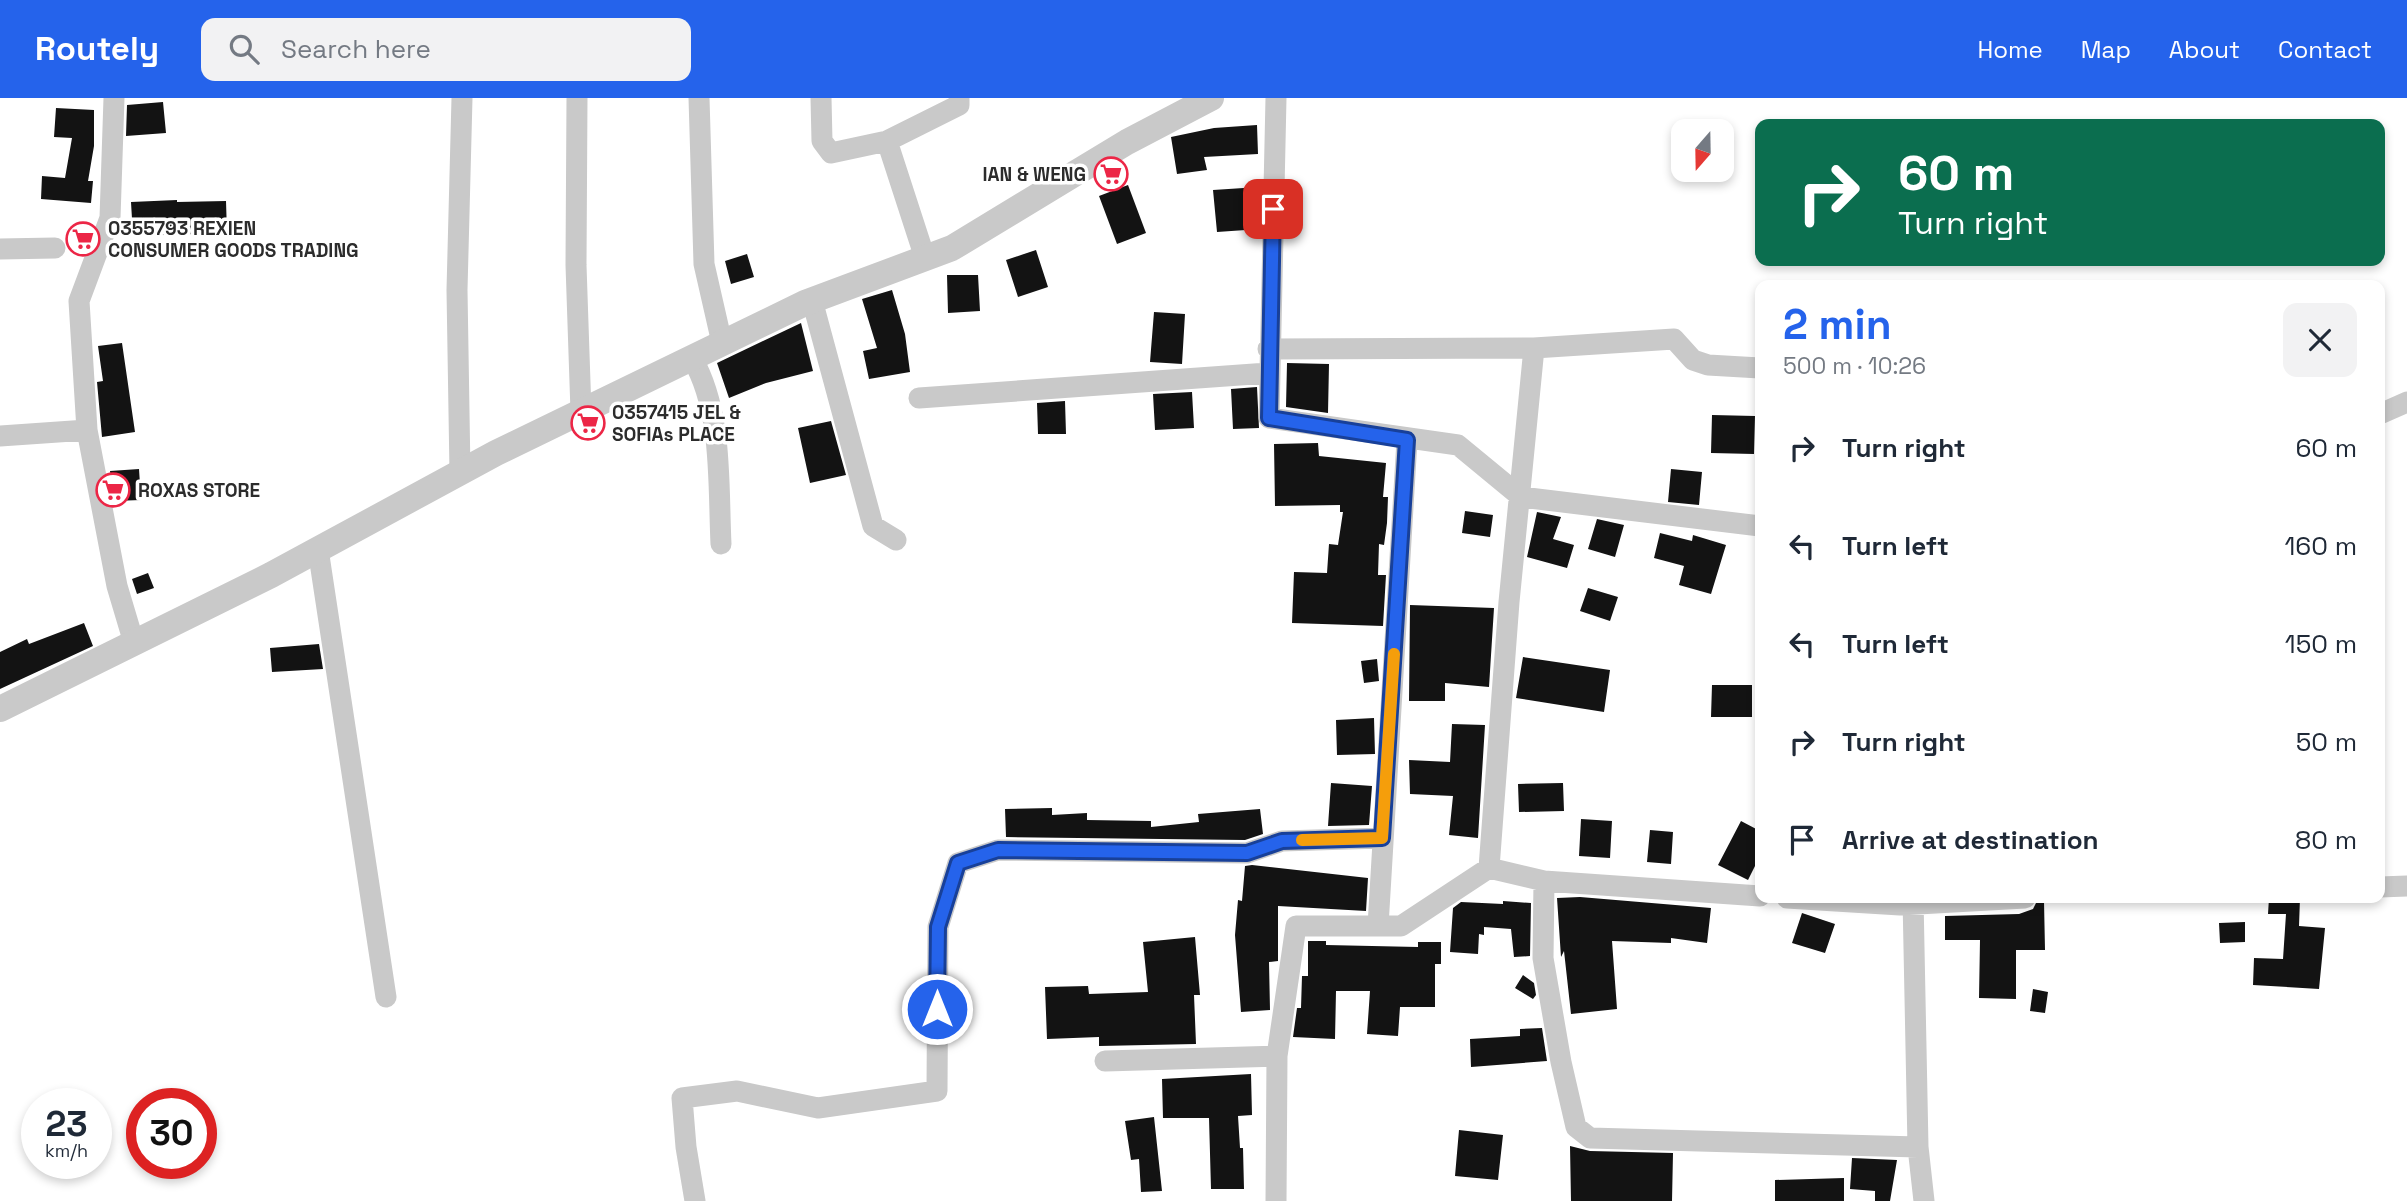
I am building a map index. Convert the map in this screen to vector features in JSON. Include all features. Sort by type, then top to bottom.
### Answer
[{"type":"street","points":[[114,98],[110,218],[79,301],[87,430],[117,586],[134,643]]},
{"type":"street","points":[[460,473],[457,289],[462,98]]},
{"type":"street","points":[[577,98],[576,265],[581,412]]},
{"type":"street","points":[[699,98],[704,264],[722,343]]},
{"type":"street","points":[[821,98],[822,141],[831,153],[887,141],[959,104],[959,98]]},
{"type":"street","points":[[0,709],[318,549],[460,473],[722,343],[812,300],[951,248],[1127,142],[1211,98]]},
{"type":"street","points":[[1276,98],[1268,349],[1269,418],[1407,440],[1458,445],[1521,497],[1755,525]]},
{"type":"street","points":[[887,141],[925,258]]},
{"type":"street","points":[[0,249],[55,248]]},
{"type":"street","points":[[812,300],[873,526],[896,540]]},
{"type":"street","points":[[1268,349],[1534,348],[1674,339],[1693,359],[1708,365],[1755,368]]},
{"type":"street","points":[[1489,868],[1509,602],[1534,348]]},
{"type":"street","points":[[692,358],[707,384],[716,443],[721,544]]},
{"type":"street","points":[[919,398],[1268,373]]},
{"type":"street","points":[[2385,412],[2407,402]]},
{"type":"street","points":[[0,436],[87,430]]},
{"type":"street","points":[[1378,926],[1407,440]]},
{"type":"street","points":[[318,549],[386,996]]},
{"type":"street","points":[[695,1201],[686,1147],[682,1097],[737,1091],[818,1108],[937,1091],[938,927],[958,863],[998,850],[1247,853],[1282,841],[1382,838]]},
{"type":"street","points":[[1276,1201],[1277,1056],[1296,926],[1401,926],[1489,868],[1544,881],[1755,896]]},
{"type":"street","points":[[1544,881],[1543,958],[1561,1062],[1576,1127],[1581,1134],[1590,1138],[1918,1147]]},
{"type":"street","points":[[2385,887],[2407,886]]},
{"type":"street","points":[[1913,903],[1918,1147],[1924,1201]]},
{"type":"street","points":[[1105,1061],[1277,1056]]},
{"type":"building","points":[[163,102],[166,133],[126,136],[127,105]]},
{"type":"building","points":[[56,108],[94,110],[94,146],[88,181],[93,181],[91,203],[41,199],[42,176],[65,178],[72,138],[54,137]]},
{"type":"building","points":[[1257,125],[1258,154],[1204,157],[1207,170],[1177,174],[1171,137],[1214,128]]},
{"type":"building","points":[[1128,185],[1146,233],[1117,244],[1099,196]]},
{"type":"building","points":[[1259,187],[1260,229],[1217,232],[1213,190]]},
{"type":"building","points":[[226,201],[227,233],[133,236],[131,202]]},
{"type":"building","points":[[1036,250],[1048,287],[1018,297],[1006,260]]},
{"type":"building","points":[[747,254],[754,277],[731,284],[725,261]]},
{"type":"building","points":[[947,275],[978,275],[980,311],[948,313]]},
{"type":"building","points":[[892,290],[905,334],[910,372],[869,379],[863,351],[877,348],[862,299]]},
{"type":"building","points":[[1154,312],[1185,314],[1182,364],[1150,362]]},
{"type":"building","points":[[801,323],[813,371],[766,383],[729,398],[717,363]]},
{"type":"building","points":[[122,343],[135,432],[102,437],[97,382],[103,381],[98,346]]},
{"type":"building","points":[[1287,363],[1329,364],[1328,413],[1286,407]]},
{"type":"building","points":[[1257,387],[1259,428],[1233,429],[1231,389]]},
{"type":"building","points":[[1192,392],[1194,428],[1155,430],[1153,394]]},
{"type":"building","points":[[1065,401],[1066,434],[1038,434],[1037,403]]},
{"type":"building","points":[[1712,415],[1755,416],[1754,454],[1711,453]]},
{"type":"building","points":[[831,421],[846,475],[810,483],[798,428]]},
{"type":"building","points":[[1318,443],[1319,456],[1386,463],[1383,497],[1388,497],[1387,523],[1384,545],[1379,544],[1378,575],[1386,575],[1383,626],[1292,623],[1294,572],[1327,573],[1329,544],[1338,545],[1343,512],[1340,512],[1340,505],[1275,506],[1274,444]]},
{"type":"building","points":[[139,469],[141,500],[114,501],[110,471]]},
{"type":"building","points":[[1671,469],[1702,472],[1699,505],[1668,502]]},
{"type":"building","points":[[1465,511],[1493,515],[1490,537],[1462,533]]},
{"type":"building","points":[[1537,512],[1561,517],[1553,539],[1574,545],[1567,568],[1527,557]]},
{"type":"building","points":[[1597,519],[1624,525],[1615,557],[1588,549]]},
{"type":"building","points":[[1660,533],[1692,541],[1693,535],[1726,545],[1711,594],[1679,585],[1684,566],[1654,558]]},
{"type":"building","points":[[148,573],[154,588],[137,594],[132,579]]},
{"type":"building","points":[[1588,588],[1618,597],[1610,621],[1580,611]]},
{"type":"building","points":[[1410,605],[1494,608],[1489,687],[1445,683],[1445,701],[1409,701]]},
{"type":"building","points":[[84,623],[93,646],[0,689],[0,652],[27,639],[29,644]]},
{"type":"building","points":[[319,644],[323,669],[272,672],[270,648]]},
{"type":"building","points":[[1523,657],[1610,670],[1604,712],[1516,698]]},
{"type":"building","points":[[1377,659],[1379,681],[1364,683],[1361,661]]},
{"type":"building","points":[[1712,685],[1752,685],[1752,717],[1711,717]]},
{"type":"building","points":[[1374,718],[1375,754],[1337,755],[1336,720]]},
{"type":"building","points":[[1452,724],[1485,725],[1478,838],[1449,835],[1453,796],[1410,794],[1409,760],[1450,762]]},
{"type":"building","points":[[1331,783],[1372,786],[1369,825],[1328,826]]},
{"type":"building","points":[[1563,783],[1564,811],[1519,812],[1518,784]]},
{"type":"building","points":[[1052,808],[1052,815],[1087,813],[1087,820],[1151,821],[1151,827],[1199,822],[1198,814],[1260,809],[1263,834],[1245,840],[1006,837],[1005,809]]},
{"type":"building","points":[[1581,819],[1612,821],[1610,858],[1579,856]]},
{"type":"building","points":[[1741,821],[1755,828],[1755,866],[1748,880],[1718,865]]},
{"type":"building","points":[[1650,830],[1673,832],[1671,864],[1647,862]]},
{"type":"building","points":[[1245,866],[1368,878],[1366,911],[1278,906],[1278,961],[1269,962],[1270,1010],[1241,1012],[1235,935]]},
{"type":"building","points":[[1580,897],[1711,908],[1707,943],[1671,938],[1671,943],[1612,941],[1617,1009],[1571,1014],[1564,951],[1561,957],[1557,898]]},
{"type":"building","points":[[1503,901],[1531,903],[1530,956],[1514,957],[1511,929],[1484,927],[1484,935],[1479,934],[1478,954],[1450,952],[1453,908],[1461,902],[1503,904]]},
{"type":"building","points":[[2036,903],[2044,903],[2045,950],[2016,950],[2016,999],[1979,998],[1980,940],[1945,940],[1945,916],[2019,914],[2033,909]]},
{"type":"building","points":[[2269,903],[2300,903],[2299,926],[2325,928],[2319,989],[2253,985],[2254,958],[2283,959],[2286,914],[2268,914]]},
{"type":"building","points":[[1802,913],[1835,924],[1825,953],[1792,943]]},
{"type":"building","points":[[2245,922],[2245,942],[2220,943],[2219,923]]},
{"type":"building","points":[[1195,937],[1200,995],[1194,995],[1196,1044],[1099,1046],[1099,1037],[1047,1039],[1045,987],[1088,986],[1089,994],[1148,992],[1143,942]]},
{"type":"building","points":[[1308,941],[1326,941],[1326,945],[1418,947],[1418,942],[1441,942],[1441,964],[1435,964],[1435,1007],[1400,1007],[1398,1036],[1367,1034],[1370,991],[1336,991],[1335,1039],[1293,1037],[1297,1008],[1301,1008],[1302,976],[1308,976]]},
{"type":"building","points":[[1523,975],[1534,983],[1536,995],[1533,999],[1515,988]]},
{"type":"building","points":[[2033,989],[2048,992],[2045,1013],[2030,1011]]},
{"type":"building","points":[[1542,1028],[1547,1061],[1471,1067],[1470,1039],[1520,1036],[1520,1029]]},
{"type":"building","points":[[1251,1074],[1252,1115],[1238,1116],[1240,1148],[1243,1148],[1244,1189],[1211,1189],[1209,1118],[1163,1118],[1162,1079]]},
{"type":"building","points":[[1154,1117],[1162,1191],[1141,1192],[1139,1159],[1131,1160],[1125,1121]]},
{"type":"building","points":[[1459,1130],[1503,1135],[1498,1180],[1455,1176]]},
{"type":"building","points":[[1570,1146],[1590,1151],[1673,1153],[1672,1201],[1571,1201]]},
{"type":"building","points":[[1852,1158],[1897,1160],[1890,1201],[1875,1201],[1875,1191],[1850,1189]]},
{"type":"building","points":[[1844,1178],[1844,1201],[1775,1201],[1775,1180]]},
{"type":"slow traffic","points":[[1302,840],[1382,838],[1394,654]]},
{"type":"place","name":"IAN & WENG","points":[[1111,174]]},
{"type":"place","name":"0355793 REXIEN CONSUMER GOODS TRADING","points":[[83,239]]},
{"type":"place","name":"0357415 JEL & SOFIAs PLACE","points":[[588,423]]},
{"type":"place","name":"ROXAS STORE","points":[[113,490]]},
{"type":"route","points":[[937,1009],[938,927],[958,863],[998,850],[1247,853],[1282,841],[1382,838],[1407,440],[1269,418],[1273,209]]}]
